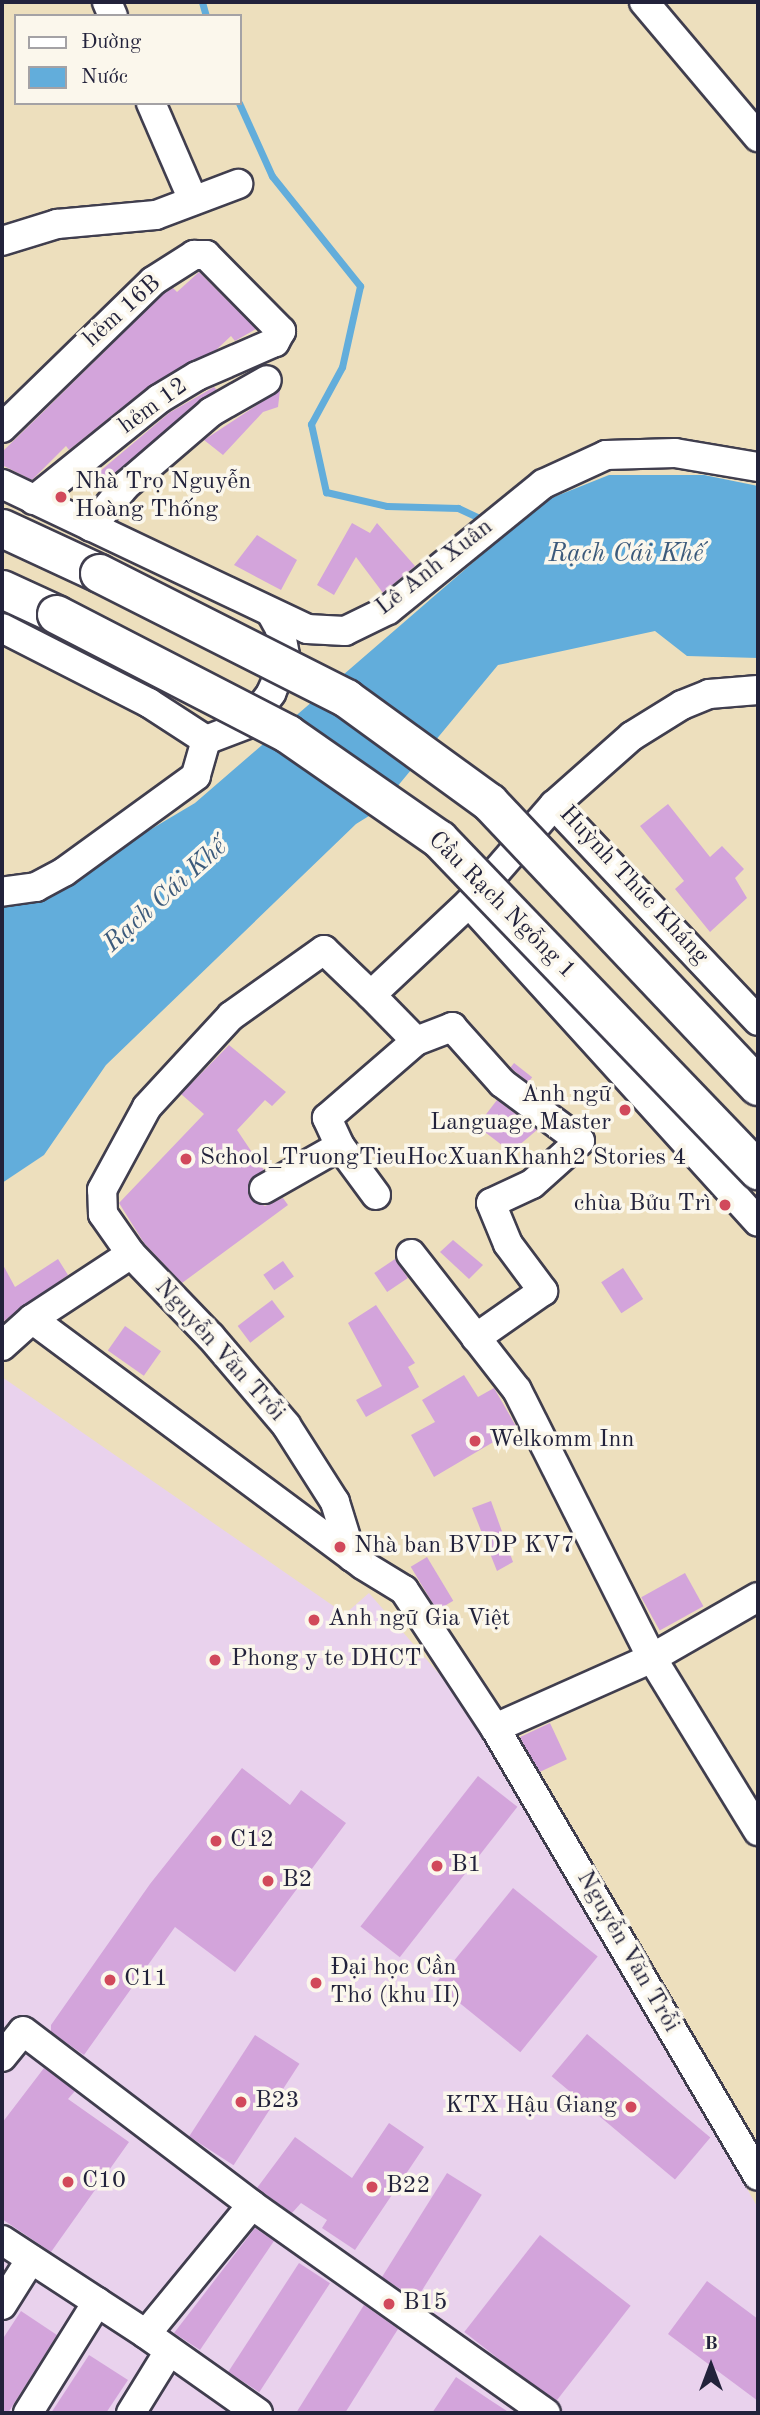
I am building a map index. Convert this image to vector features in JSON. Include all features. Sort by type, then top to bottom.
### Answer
[{"type":"main road","points":[[2,527],[346,698],[489,802],[758,1086]]},
{"type":"main road","name":"Cầu Rạch Ngỗng 1","points":[[2,589],[56,614],[288,734],[439,839],[758,1170]]},
{"type":"street","points":[[644,2],[758,137]]},
{"type":"street","points":[[152,105],[193,200]]},
{"type":"street","points":[[2,242],[57,224],[156,215],[238,184]]},
{"type":"street","name":"hẻm 16B","points":[[2,428],[153,281],[194,255],[206,255],[281,331]]},
{"type":"street","name":"hẻm 12","points":[[34,500],[159,399],[197,376],[275,342],[281,331]]},
{"type":"street","points":[[91,527],[125,486],[211,412],[267,380]]},
{"type":"street","name":"Lê Anh Xuân","points":[[2,484],[307,629],[345,631],[388,610],[543,484],[606,455],[675,453],[758,467]]},
{"type":"street","points":[[206,740],[248,724],[271,693],[285,660],[280,629],[271,613]]},
{"type":"street","points":[[2,628],[149,703],[206,740]]},
{"type":"street","name":"Huỳnh Thúc Kháng","points":[[758,690],[709,694],[682,705],[632,736],[554,805],[758,1021]]},
{"type":"street","points":[[2,892],[36,887],[64,872],[196,776],[206,740]]},
{"type":"street","points":[[416,1041],[372,995],[469,903],[554,805]]},
{"type":"street","points":[[469,903],[758,1222]]},
{"type":"street","name":"Nguyễn Văn Trỗi","points":[[352,1557],[335,1502],[286,1425],[211,1337],[131,1254],[103,1214],[102,1190],[147,1107],[180,1066],[230,1016],[324,950],[372,995]]},
{"type":"street","points":[[376,1195],[341,1146],[327,1118],[416,1041],[452,1027],[502,1083],[580,1142],[532,1184],[491,1203],[508,1244],[543,1291],[476,1338]]},
{"type":"street","points":[[264,1189],[341,1146]]},
{"type":"street","points":[[2,1346],[33,1319],[131,1254]]},
{"type":"street","points":[[411,1254],[517,1390],[652,1658],[758,1831]]},
{"type":"street","name":"Nguyễn Văn Trỗi","points":[[33,1319],[352,1557],[404,1590],[495,1728],[758,2176]]},
{"type":"street","points":[[495,1728],[652,1658],[758,1597]]},
{"type":"street","points":[[2,2057],[23,2031],[252,2205],[546,2413]]},
{"type":"street","points":[[146,2334],[252,2205]]},
{"type":"street","points":[[2,2240],[146,2334],[229,2405],[258,2413]]},
{"type":"street","points":[[2,2305],[31,2259]]},
{"type":"street","points":[[28,2413],[97,2302]]},
{"type":"street","points":[[131,2413],[168,2353]]},
{"type":"shaded area","name":"Đại học Cần Thơ (khu II)","points":[[2,1377],[345,1614],[369,1593],[473,1713],[503,1758],[758,2208],[758,2413],[2,2413]]},
{"type":"water","name":"Rạch Cái Khế","points":[[609,475],[704,475],[758,486],[758,658],[687,656],[655,631],[498,665],[377,811],[356,824],[106,1065],[44,1155],[2,1183],[2,900],[47,891],[195,803],[544,501]]},
{"type":"building","points":[[199,272],[256,329],[235,341],[231,336],[216,350],[150,385],[69,450],[66,446],[32,480],[2,465],[2,452],[163,294],[173,288],[177,292]]},
{"type":"building","points":[[214,387],[217,390],[101,489],[86,483],[169,413]]},
{"type":"building","points":[[280,390],[278,407],[263,412],[223,455],[204,440]]},
{"type":"building","points":[[352,523],[370,533],[377,523],[415,566],[383,593],[356,557],[334,595],[317,585]]},
{"type":"building","points":[[257,535],[297,560],[281,590],[234,565]]},
{"type":"building","points":[[668,804],[710,857],[722,846],[744,869],[735,878],[747,898],[710,932],[675,889],[684,881],[640,826]]},
{"type":"building","points":[[229,1045],[286,1092],[272,1106],[265,1100],[237,1130],[264,1170],[249,1181],[250,1198],[265,1206],[283,1198],[288,1205],[182,1283],[144,1243],[119,1203],[204,1114],[181,1094]]},
{"type":"building","points":[[514,1063],[532,1077],[528,1082],[510,1068]]},
{"type":"building","points":[[497,1100],[537,1130],[511,1152],[477,1126]]},
{"type":"building","points":[[453,1240],[483,1265],[469,1279],[440,1252]]},
{"type":"building","points":[[58,1259],[68,1275],[4,1321],[2,1263],[15,1287]]},
{"type":"building","points":[[395,1259],[408,1278],[387,1292],[374,1273]]},
{"type":"building","points":[[283,1261],[294,1277],[274,1290],[263,1275]]},
{"type":"building","points":[[623,1268],[643,1299],[621,1313],[601,1282]]},
{"type":"building","points":[[272,1300],[285,1317],[250,1343],[238,1326]]},
{"type":"building","points":[[376,1305],[415,1363],[408,1367],[419,1387],[366,1417],[356,1400],[382,1386],[348,1323]]},
{"type":"building","points":[[125,1326],[161,1351],[144,1376],[108,1351]]},
{"type":"building","points":[[464,1375],[478,1397],[494,1388],[517,1428],[434,1477],[411,1435],[435,1422],[422,1400]]},
{"type":"building","points":[[491,1501],[513,1562],[497,1571],[472,1508]]},
{"type":"building","points":[[427,1557],[453,1601],[437,1611],[411,1567]]},
{"type":"building","points":[[685,1573],[703,1606],[660,1630],[641,1597]]},
{"type":"building","points":[[550,1723],[567,1759],[537,1773],[520,1737]]},
{"type":"building","points":[[242,1768],[290,1805],[301,1790],[346,1823],[235,1972],[175,1927],[84,2055],[51,2032],[51,2025],[150,1884]]},
{"type":"building","name":"B1","points":[[478,1776],[517,1807],[400,1957],[360,1927]]},
{"type":"building","points":[[513,1888],[598,1957],[520,2052],[436,1984]]},
{"type":"building","name":"KTX Hậu Giang","points":[[587,2034],[710,2137],[675,2180],[552,2076]]},
{"type":"building","name":"B23","points":[[255,2035],[299,2064],[234,2165],[189,2136]]},
{"type":"building","points":[[44,2068],[75,2091],[68,2099],[129,2142],[51,2252],[2,2219],[2,2123]]},
{"type":"building","points":[[389,2123],[424,2147],[355,2250],[322,2228],[327,2220],[301,2203],[292,2213],[257,2188],[295,2137],[352,2178]]},
{"type":"building","points":[[447,2173],[482,2195],[417,2299],[382,2277]]},
{"type":"building","points":[[255,2228],[274,2241],[200,2350],[174,2333]]},
{"type":"building","points":[[540,2235],[631,2306],[555,2403],[464,2332]]},
{"type":"building","points":[[299,2263],[330,2283],[259,2392],[228,2372]]},
{"type":"building","points":[[707,2281],[758,2319],[758,2401],[668,2334]]},
{"type":"building","points":[[364,2305],[398,2329],[345,2413],[296,2413]]},
{"type":"building","points":[[21,2311],[57,2335],[8,2413],[2,2413],[2,2340]]},
{"type":"building","points":[[89,2355],[128,2380],[106,2413],[51,2413]]},
{"type":"building","points":[[456,2377],[490,2400],[510,2413],[432,2413]]},
{"type":"waterway","points":[[202,2],[205,14]]},
{"type":"waterway","points":[[240,105],[272,176],[360,286],[342,367],[311,424],[326,492],[387,506],[458,508],[486,521]]},
{"type":"place","name":"Nhà Trọ Nguyễn Hoàng Thống","points":[[61,497]]},
{"type":"place","name":"Anh ngữ Language Master","points":[[625,1110]]},
{"type":"place","name":"School_TruongTieuHocXuanKhanh2 Stories 4","points":[[186,1159]]},
{"type":"place","name":"chùa Bửu Trì","points":[[725,1205]]},
{"type":"place","name":"Welkomm Inn","points":[[475,1441]]},
{"type":"place","name":"Nhà ban BVDP KV7","points":[[340,1547]]},
{"type":"place","name":"Anh ngữ Gia Việt","points":[[314,1620]]},
{"type":"place","name":"Phong y te DHCT","points":[[215,1660]]},
{"type":"place","name":"C12","points":[[216,1841]]},
{"type":"place","name":"B1","points":[[437,1866]]},
{"type":"place","name":"B2","points":[[268,1881]]},
{"type":"place","name":"C11","points":[[110,1980]]},
{"type":"place","name":"Đại học Cần Thơ (khu II)","points":[[316,1983]]},
{"type":"place","name":"B23","points":[[241,2102]]},
{"type":"place","name":"KTX Hậu Giang","points":[[631,2107]]},
{"type":"place","name":"C10","points":[[68,2182]]},
{"type":"place","name":"B22","points":[[372,2187]]},
{"type":"place","name":"B15","points":[[389,2304]]}]
